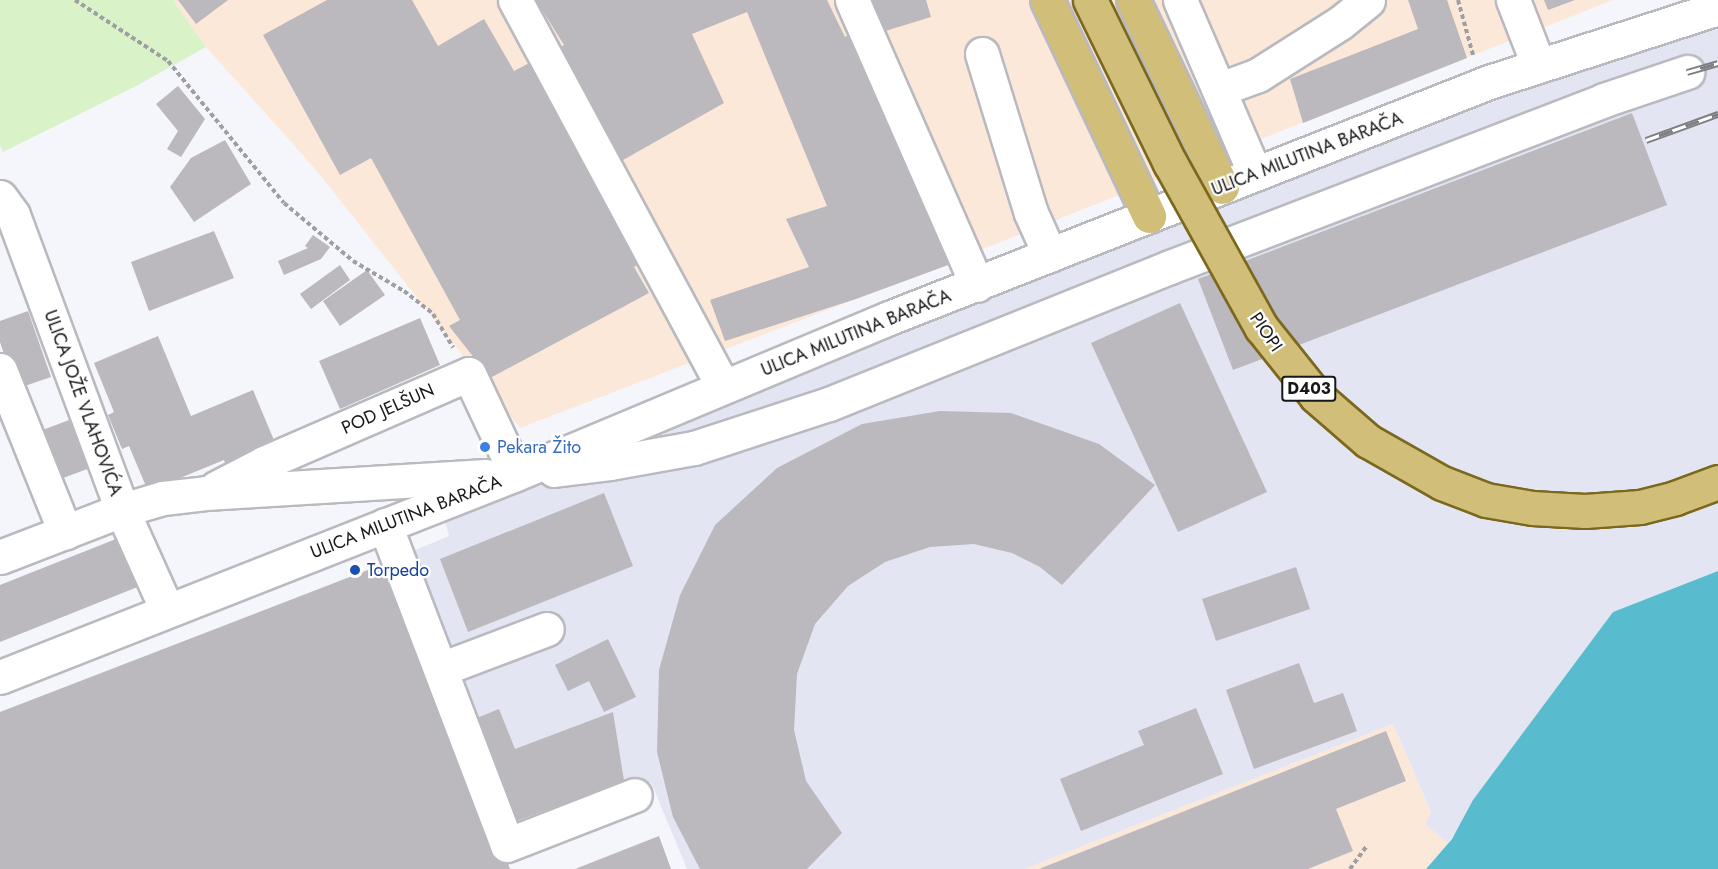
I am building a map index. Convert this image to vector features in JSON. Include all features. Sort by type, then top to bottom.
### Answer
[{"type":"main road","points":[[1047,0],[1149,216]]},
{"type":"main road","name":"PIOPI","points":[[1090,0],[1170,164],[1261,327],[1316,396],[1368,441],[1442,483],[1508,505],[1557,511],[1623,509],[1675,498],[1718,482]]},
{"type":"main road","points":[[1133,0],[1222,187]]},
{"type":"street","points":[[515,0],[723,387]]},
{"type":"street","points":[[852,0],[977,285]]},
{"type":"street","points":[[1180,0],[1255,174]]},
{"type":"street","points":[[1220,89],[1258,75],[1340,23],[1368,0]]},
{"type":"street","points":[[1513,0],[1538,64]]},
{"type":"street","name":"ULICA MILUTINA BARAČA","points":[[0,677],[516,474],[889,318],[1255,174],[1677,10],[1718,8]]},
{"type":"street","points":[[982,54],[1031,213],[1050,255]]},
{"type":"street","points":[[0,557],[122,510],[163,498],[206,493],[516,474],[610,463],[694,448],[829,404],[1170,267],[1604,100],[1687,72]]},
{"type":"street","name":"ULICA JOŽE VLAHOVIĆA","points":[[0,197],[13,215],[122,510],[167,610]]},
{"type":"street","points":[[0,370],[65,532]]},
{"type":"street","points":[[469,374],[516,474]]},
{"type":"street","name":"POD JELŠUN","points":[[206,493],[264,464],[469,374]]},
{"type":"street","points":[[385,525],[507,845],[635,795]]},
{"type":"street","points":[[441,669],[547,629]]},
{"type":"path","points":[[75,0],[168,61],[284,203],[353,261],[404,291],[433,314],[469,374]]},
{"type":"path","points":[[1458,0],[1476,65]]},
{"type":"path","points":[[1350,869],[1367,846]]},
{"type":"shaded area","points":[[173,0],[1613,0],[856,299],[520,428],[317,171],[206,47]]},
{"type":"shaded area","points":[[1718,26],[1718,571],[1613,612],[1448,843],[1425,824],[1431,812],[1393,724],[1024,869],[687,869],[651,782],[507,837],[401,556],[449,536],[440,503],[1261,188],[1587,67]]},
{"type":"shaded area","points":[[1393,724],[1431,813],[1425,824],[1448,843],[1426,869],[1024,869]]},
{"type":"green space","points":[[0,0],[173,0],[206,47],[136,86],[3,152],[0,145]]},
{"type":"water","points":[[1718,571],[1718,869],[1426,869],[1452,839],[1473,800],[1613,612]]},
{"type":"building","points":[[178,0],[228,0],[196,24]]},
{"type":"building","points":[[327,0],[412,0],[438,46],[484,19],[514,71],[564,45],[536,0],[827,0],[845,37],[853,32],[959,261],[856,299],[725,341],[710,300],[809,267],[786,219],[827,206],[747,12],[692,34],[724,103],[616,164],[664,250],[634,267],[649,293],[490,378],[449,326],[460,320],[371,158],[340,175],[263,35]]},
{"type":"building","points":[[858,0],[926,0],[931,17],[869,36]]},
{"type":"building","points":[[1408,0],[1447,0],[1467,58],[1303,123],[1290,79],[1418,29]]},
{"type":"building","points":[[1544,0],[1575,0],[1548,10]]},
{"type":"building","points":[[178,86],[205,119],[181,157],[167,149],[178,131],[156,104]]},
{"type":"building","points":[[1632,113],[1667,205],[1233,370],[1198,279]]},
{"type":"building","points":[[225,140],[251,184],[194,222],[170,187],[191,158]]},
{"type":"building","points":[[214,231],[234,278],[149,311],[131,262]]},
{"type":"building","points":[[313,235],[330,247],[321,259],[284,275],[278,261],[308,248],[305,246]]},
{"type":"building","points":[[340,265],[350,280],[311,309],[300,294]]},
{"type":"building","points":[[367,270],[385,295],[340,326],[323,301]]},
{"type":"building","points":[[1180,303],[1267,492],[1178,532],[1091,343]]},
{"type":"building","points":[[28,311],[51,377],[16,389],[0,342],[0,321]]},
{"type":"building","points":[[420,318],[440,365],[340,409],[319,361]]},
{"type":"building","points":[[158,336],[191,416],[253,390],[276,445],[226,466],[224,460],[148,491],[129,446],[122,449],[108,415],[114,412],[94,363]]},
{"type":"building","points":[[940,411],[1011,413],[1099,444],[1155,485],[1062,585],[1040,567],[1012,553],[974,544],[930,547],[885,562],[848,586],[815,624],[797,674],[794,730],[806,781],[842,833],[807,869],[700,869],[673,817],[657,752],[659,670],[680,595],[715,525],[777,468],[862,424]]},
{"type":"building","points":[[72,419],[90,468],[55,481],[37,432]]},
{"type":"building","points":[[604,493],[633,566],[468,632],[440,559]]},
{"type":"building","points":[[121,537],[140,586],[0,642],[0,585]]},
{"type":"building","name":"Torpedo","points":[[391,561],[510,869],[0,869],[0,712]]},
{"type":"building","points":[[1296,567],[1310,609],[1216,641],[1202,599]]},
{"type":"building","points":[[608,639],[636,697],[604,712],[589,681],[568,691],[555,665]]},
{"type":"building","points":[[1299,663],[1314,703],[1343,693],[1357,731],[1254,769],[1226,690]]},
{"type":"building","points":[[1196,708],[1223,774],[1081,831],[1060,779],[1144,745],[1138,731]]},
{"type":"building","points":[[499,709],[515,749],[613,712],[624,781],[506,825],[467,722]]},
{"type":"building","points":[[1386,731],[1406,781],[1336,809],[1353,851],[1308,869],[1039,869]]},
{"type":"building","points":[[659,836],[671,869],[575,869]]},
{"type":"railway","points":[[1687,72],[1718,63]]},
{"type":"railway","points":[[1646,140],[1718,114]]},
{"type":"place","name":"Pekara Žito","points":[[485,447]]},
{"type":"place","name":"Torpedo","points":[[355,570]]}]
